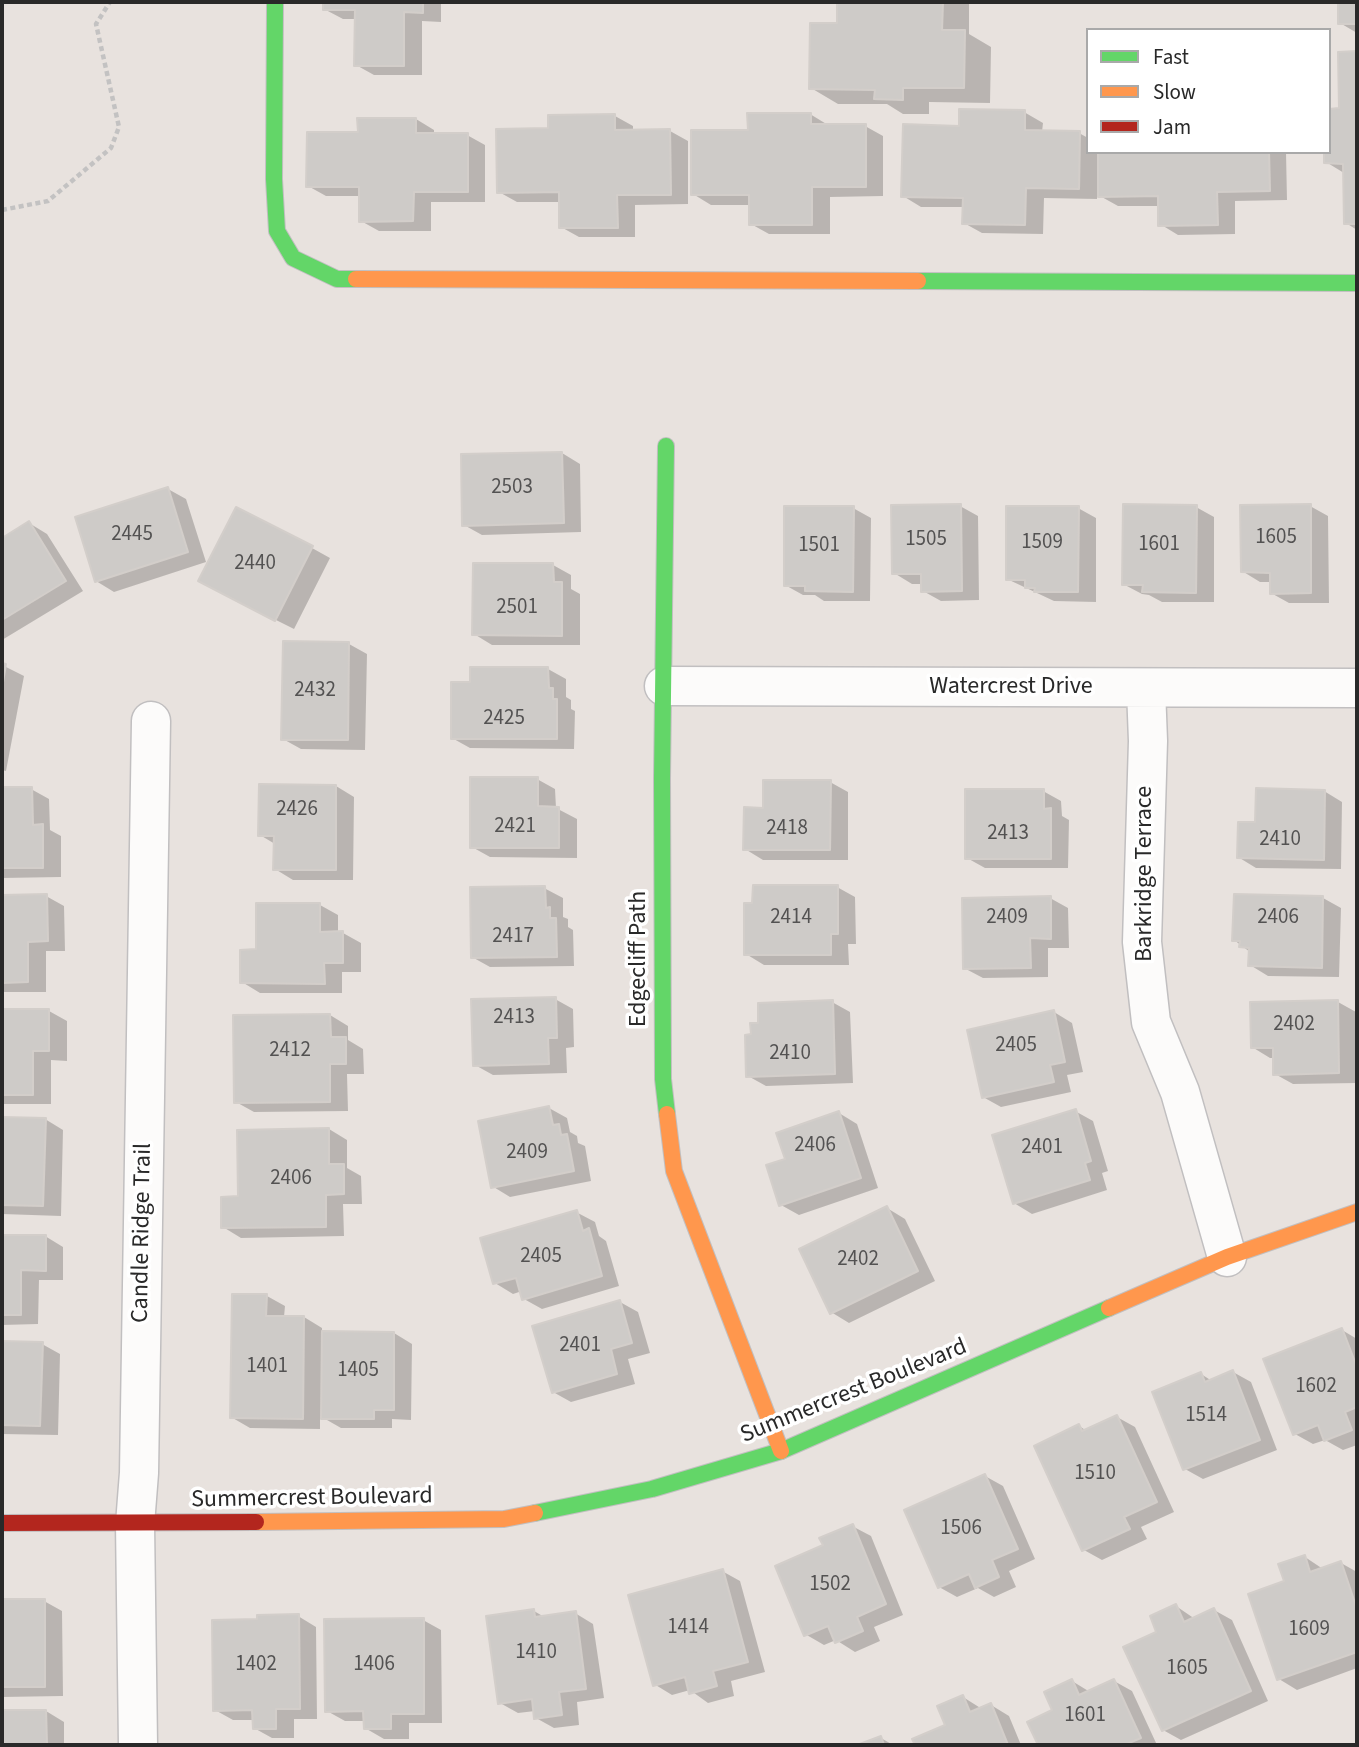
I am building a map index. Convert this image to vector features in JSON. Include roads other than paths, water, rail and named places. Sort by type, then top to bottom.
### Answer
[{"type":"street","points":[[275,2],[274,180],[277,231],[293,258],[337,279],[1357,283]]},
{"type":"street","name":"Edgecliff Path","points":[[666,446],[662,778],[663,1079],[674,1171],[781,1451]]},
{"type":"street","name":"Watercrest Drive","points":[[664,687],[1357,688]]},
{"type":"street","name":"Barkridge Terrace","points":[[1146,689],[1148,741],[1142,942],[1151,1022],[1180,1092],[1227,1257]]},
{"type":"street","name":"Candle Ridge Trail","points":[[138,1745],[135,1524],[139,1473],[151,721]]},
{"type":"street","name":"Summercrest Boulevard","points":[[2,1523],[504,1519],[652,1489],[781,1451],[1227,1257],[1357,1212]]}]
